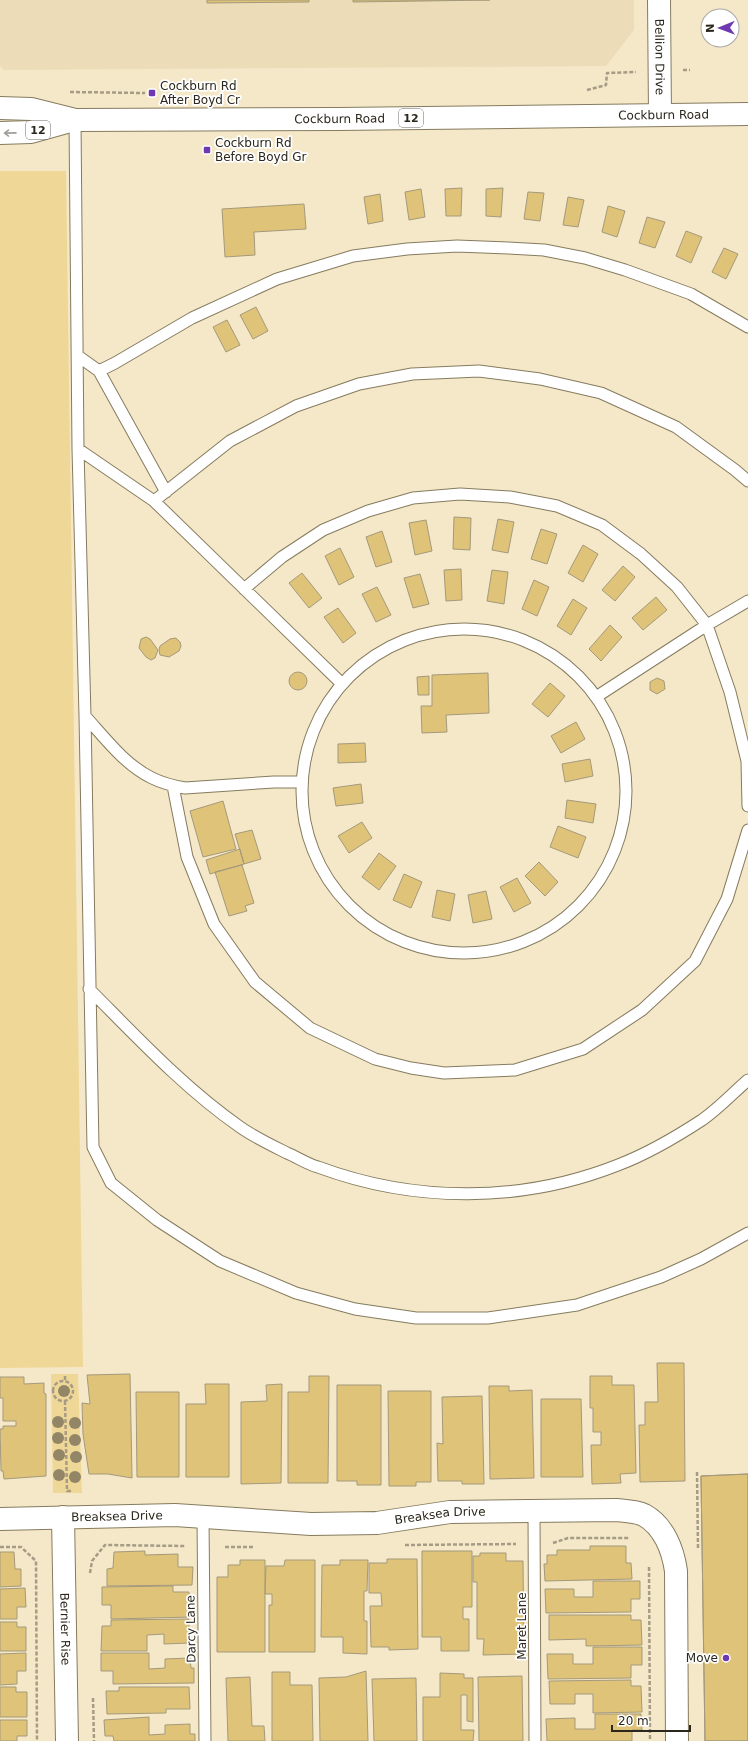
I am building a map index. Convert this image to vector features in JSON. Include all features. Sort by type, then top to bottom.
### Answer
[{"type":"street","name":"Bellion Drive","points":[[659,0],[660,114]]},
{"type":"street","name":"Cockburn Road","points":[[0,108],[31,109],[75,120],[338,119],[748,114]]},
{"type":"street","name":"Cockburn Road","points":[[0,133],[31,132],[75,120]]},
{"type":"street","name":"Breaksea Drive","points":[[0,1519],[174,1515],[311,1524],[377,1523],[450,1512],[616,1510],[644,1515],[659,1528],[668,1542],[674,1556],[676,1571],[678,1741]]},
{"type":"street","name":"Bernier Rise","points":[[63,1517],[66,1741]]},
{"type":"lane","points":[[75,120],[74,205],[78,356],[78,449],[85,716],[93,1147],[111,1182],[157,1220],[220,1261],[296,1293],[355,1308],[416,1318],[488,1318],[577,1305],[630,1288],[701,1259],[748,1234]]},
{"type":"lane","points":[[99,371],[192,318],[277,279],[353,256],[407,249],[457,246],[508,248],[544,250],[585,258],[625,270],[691,294],[748,327]]},
{"type":"lane","points":[[78,356],[99,371],[166,492]]},
{"type":"lane","points":[[154,501],[230,441],[296,406],[359,384],[412,374],[479,372],[540,378],[601,393],[676,427],[736,470],[748,481]]},
{"type":"lane","points":[[78,449],[154,501],[338,680]]},
{"type":"lane","points":[[244,588],[282,557],[322,530],[368,511],[421,498],[460,494],[510,497],[557,506],[602,525],[641,554],[677,587],[706,625],[730,692],[748,761],[748,806]]},
{"type":"lane","points":[[596,697],[706,625],[748,601]]},
{"type":"lane","points":[[473,629],[509,635],[543,649],[572,670],[596,697],[616,733],[626,773],[625,815],[614,854],[594,890],[565,920],[530,941],[490,952],[442,952],[409,944],[373,925],[342,897],[320,863],[306,824],[300,782],[302,765],[308,746],[338,680],[369,658],[402,640],[437,632],[473,629]]},
{"type":"lane","points":[[85,716],[113,748],[130,764],[151,778],[173,786],[185,788],[274,782],[300,782]]},
{"type":"lane","points":[[173,786],[187,858],[214,924],[255,982],[310,1028],[375,1059],[411,1068],[444,1073],[515,1070],[583,1049],[642,1010],[695,961],[727,899],[748,830]]},
{"type":"lane","points":[[89,989],[173,1073],[203,1100],[242,1129],[317,1167],[382,1186],[444,1193],[493,1194],[543,1188],[619,1165],[656,1147],[703,1119],[748,1080]]},
{"type":"lane","name":"Maret Lane","points":[[534,1511],[536,1741]]},
{"type":"lane","name":"Darcy Lane","points":[[203,1517],[205,1741]]},
{"type":"path","points":[[583,91],[606,85],[607,73],[690,70]]},
{"type":"path","points":[[66,92],[152,93]]},
{"type":"path","points":[[65,1376],[65,1381]]},
{"type":"path","points":[[65,1381],[70,1384],[73,1389],[72,1395],[65,1401],[56,1397],[54,1388],[58,1382],[65,1381]]},
{"type":"path","points":[[65,1401],[67,1491],[74,1491]]},
{"type":"path","points":[[550,1543],[568,1538],[635,1538]]},
{"type":"path","points":[[85,1573],[90,1573],[92,1561],[105,1545],[185,1546]]},
{"type":"path","points":[[0,1547],[21,1547],[36,1561],[37,1741]]},
{"type":"path","points":[[649,1560],[650,1741]]},
{"type":"shaded area","points":[[0,0],[634,0],[634,30],[606,66],[4,70],[0,66]]},
{"type":"shaded area","points":[[0,171],[66,171],[83,1367],[0,1368]]},
{"type":"shaded area","points":[[51,1374],[78,1374],[82,1493],[53,1493]]},
{"type":"building","points":[[207,0],[309,0],[309,2],[207,3]]},
{"type":"building","points":[[353,0],[490,0],[353,2]]},
{"type":"building","points":[[462,188],[461,216],[446,216],[445,189]]},
{"type":"building","points":[[503,188],[501,217],[486,216],[486,189]]},
{"type":"building","points":[[421,189],[425,217],[409,220],[405,192]]},
{"type":"building","points":[[528,192],[544,193],[540,221],[524,219]]},
{"type":"building","points":[[380,194],[383,221],[368,224],[364,197]]},
{"type":"building","points":[[568,197],[584,200],[578,227],[563,225]]},
{"type":"building","points":[[304,204],[306,229],[254,232],[255,255],[225,257],[222,209]]},
{"type":"building","points":[[608,206],[625,211],[617,237],[602,232]]},
{"type":"building","points":[[647,217],[665,222],[655,248],[639,243]]},
{"type":"building","points":[[686,231],[702,237],[691,263],[676,256]]},
{"type":"building","points":[[724,248],[738,254],[726,279],[712,272]]},
{"type":"building","points":[[256,307],[268,331],[253,339],[240,315]]},
{"type":"building","points":[[227,320],[240,345],[226,352],[213,327]]},
{"type":"building","points":[[454,517],[471,518],[470,550],[453,549]]},
{"type":"building","points":[[498,519],[514,522],[508,553],[492,550]]},
{"type":"building","points":[[426,520],[432,551],[415,555],[409,523]]},
{"type":"building","points":[[541,529],[557,534],[547,564],[531,559]]},
{"type":"building","points":[[382,531],[392,562],[376,567],[366,537]]},
{"type":"building","points":[[583,545],[598,554],[583,582],[568,573]]},
{"type":"building","points":[[340,548],[354,577],[339,585],[325,556]]},
{"type":"building","points":[[623,566],[635,577],[615,601],[602,590]]},
{"type":"building","points":[[461,569],[462,600],[446,601],[444,570]]},
{"type":"building","points":[[492,570],[508,572],[504,604],[487,601]]},
{"type":"building","points":[[302,573],[322,598],[309,608],[289,583]]},
{"type":"building","points":[[420,574],[429,604],[413,608],[404,578]]},
{"type":"building","points":[[534,580],[549,587],[537,616],[522,609]]},
{"type":"building","points":[[377,587],[391,615],[376,622],[362,594]]},
{"type":"building","points":[[656,597],[667,610],[643,630],[632,618]]},
{"type":"building","points":[[573,599],[587,608],[571,635],[557,626]]},
{"type":"building","points":[[338,608],[356,633],[343,643],[324,617]]},
{"type":"building","points":[[610,625],[622,637],[601,661],[589,649]]},
{"type":"building","points":[[146,637],[150,639],[158,650],[155,658],[151,660],[146,657],[139,648],[141,639]]},
{"type":"building","points":[[176,638],[180,642],[181,646],[179,651],[169,657],[160,655],[160,646],[170,639]]},
{"type":"building","points":[[298,672],[304,675],[307,681],[304,687],[298,690],[292,687],[289,681],[292,675]]},
{"type":"building","points":[[488,673],[489,713],[446,715],[447,732],[422,733],[421,706],[432,706],[432,675]]},
{"type":"building","points":[[429,676],[429,695],[418,695],[417,677]]},
{"type":"building","points":[[657,678],[664,681],[665,689],[657,694],[650,690],[650,682]]},
{"type":"building","points":[[550,683],[565,696],[548,717],[532,704]]},
{"type":"building","points":[[576,722],[585,739],[561,753],[551,736]]},
{"type":"building","points":[[365,743],[366,762],[338,763],[338,744]]},
{"type":"building","points":[[590,759],[593,776],[565,782],[562,764]]},
{"type":"building","points":[[361,784],[363,803],[336,806],[333,788]]},
{"type":"building","points":[[567,800],[596,804],[593,823],[565,818]]},
{"type":"building","points":[[223,801],[236,849],[203,857],[190,811]]},
{"type":"building","points":[[362,822],[372,838],[349,853],[338,836]]},
{"type":"building","points":[[558,826],[586,837],[578,858],[550,847]]},
{"type":"building","points":[[252,830],[261,859],[244,864],[235,834]]},
{"type":"building","points":[[240,849],[244,864],[210,874],[206,860]]},
{"type":"building","points":[[379,853],[396,866],[379,890],[362,877]]},
{"type":"building","points":[[539,862],[558,882],[545,896],[525,876]]},
{"type":"building","points":[[242,865],[254,903],[245,906],[247,911],[229,916],[215,872]]},
{"type":"building","points":[[404,874],[422,882],[411,908],[393,900]]},
{"type":"building","points":[[517,878],[531,903],[514,912],[500,887]]},
{"type":"building","points":[[437,890],[455,894],[450,921],[432,917]]},
{"type":"building","points":[[486,891],[492,919],[473,923],[468,895]]},
{"type":"building","points":[[657,1363],[684,1363],[685,1481],[640,1482],[639,1425],[645,1425],[645,1402],[658,1402]]},
{"type":"building","points":[[130,1374],[132,1478],[108,1474],[89,1474],[83,1434],[82,1403],[90,1404],[87,1375]]},
{"type":"building","points":[[309,1376],[329,1376],[328,1483],[288,1483],[288,1392],[309,1392]]},
{"type":"building","points":[[590,1376],[612,1376],[612,1385],[634,1385],[636,1473],[620,1474],[621,1483],[592,1484],[591,1445],[601,1445],[601,1432],[593,1432],[593,1408],[590,1408]]},
{"type":"building","points":[[0,1377],[24,1377],[24,1384],[44,1383],[44,1393],[46,1394],[46,1476],[4,1479],[3,1471],[1,1471],[0,1429],[3,1429],[3,1426],[16,1426],[16,1421],[3,1421],[3,1398],[0,1398]]},
{"type":"building","points":[[205,1384],[229,1384],[229,1477],[186,1477],[186,1404],[206,1404]]},
{"type":"building","points":[[282,1384],[281,1483],[241,1484],[241,1402],[267,1401],[266,1385]]},
{"type":"building","points":[[337,1385],[381,1385],[381,1485],[357,1485],[357,1481],[337,1481]]},
{"type":"building","points":[[489,1386],[509,1386],[509,1391],[532,1390],[534,1478],[490,1479]]},
{"type":"building","points":[[388,1391],[431,1391],[431,1482],[416,1482],[416,1486],[389,1486]]},
{"type":"building","points":[[136,1392],[179,1392],[179,1477],[137,1477]]},
{"type":"building","points":[[482,1396],[484,1484],[462,1484],[462,1481],[438,1481],[437,1443],[443,1444],[442,1397]]},
{"type":"building","points":[[541,1399],[581,1399],[583,1477],[541,1477]]},
{"type":"building","name":"Move","points":[[748,1474],[748,1741],[705,1741],[701,1476]]},
{"type":"building","name":"Move","points":[[748,1474],[748,1741],[705,1741],[701,1476]]},
{"type":"building","points":[[590,1546],[626,1546],[626,1563],[631,1563],[632,1579],[545,1581],[544,1564],[547,1564],[547,1555],[557,1555],[557,1550],[590,1550]]},
{"type":"building","points":[[145,1551],[145,1555],[178,1554],[178,1567],[193,1567],[192,1585],[107,1586],[107,1569],[113,1568],[114,1552]]},
{"type":"building","points":[[422,1551],[472,1551],[472,1607],[463,1607],[463,1619],[469,1619],[469,1651],[441,1651],[441,1637],[422,1637]]},
{"type":"building","points":[[0,1552],[14,1552],[15,1569],[21,1569],[21,1586],[0,1587]]},
{"type":"building","points":[[480,1553],[506,1553],[506,1561],[523,1561],[524,1654],[483,1655],[484,1639],[477,1639],[477,1582],[473,1582],[473,1556],[480,1556]]},
{"type":"building","points":[[387,1559],[417,1559],[418,1649],[389,1650],[389,1647],[371,1647],[370,1606],[382,1606],[381,1593],[369,1593],[369,1563],[387,1563]]},
{"type":"building","points":[[240,1560],[265,1560],[265,1652],[217,1652],[217,1577],[228,1577],[228,1565],[240,1565]]},
{"type":"building","points":[[285,1560],[315,1560],[315,1652],[269,1652],[269,1605],[272,1605],[272,1594],[265,1594],[266,1566],[284,1566]]},
{"type":"building","points":[[340,1560],[368,1560],[367,1591],[364,1591],[364,1621],[367,1621],[367,1654],[343,1653],[343,1637],[321,1637],[322,1565],[340,1565]]},
{"type":"building","points":[[593,1581],[640,1581],[640,1599],[631,1599],[631,1612],[546,1613],[545,1589],[574,1589],[574,1597],[593,1597]]},
{"type":"building","points":[[173,1586],[173,1592],[189,1592],[189,1601],[193,1600],[193,1617],[111,1619],[111,1605],[102,1605],[102,1587]]},
{"type":"building","points":[[25,1588],[26,1607],[17,1607],[17,1619],[0,1619],[0,1589]]},
{"type":"building","points":[[549,1615],[631,1615],[631,1620],[641,1620],[642,1645],[586,1646],[586,1639],[549,1640]]},
{"type":"building","points":[[189,1619],[189,1643],[164,1644],[164,1634],[147,1635],[147,1651],[101,1651],[102,1626],[111,1626],[111,1620]]},
{"type":"building","points":[[0,1622],[17,1622],[17,1627],[26,1627],[26,1651],[0,1651]]},
{"type":"building","points":[[593,1647],[642,1647],[642,1665],[631,1665],[631,1678],[548,1679],[547,1654],[573,1654],[573,1664],[593,1664]]},
{"type":"building","points":[[26,1653],[26,1671],[17,1671],[17,1684],[0,1685],[0,1654]]},
{"type":"building","points":[[101,1653],[149,1653],[149,1669],[165,1668],[165,1659],[190,1658],[191,1668],[194,1668],[194,1683],[113,1684],[113,1671],[101,1671]]},
{"type":"building","points":[[366,1671],[368,1741],[320,1741],[319,1678],[346,1677]]},
{"type":"building","points":[[272,1672],[290,1672],[290,1685],[312,1685],[313,1741],[272,1741]]},
{"type":"building","points":[[440,1673],[464,1674],[464,1678],[473,1678],[473,1722],[467,1721],[467,1695],[461,1695],[461,1730],[474,1730],[473,1741],[423,1741],[423,1697],[440,1697]]},
{"type":"building","points":[[522,1676],[523,1741],[479,1741],[478,1677]]},
{"type":"building","points":[[250,1677],[252,1726],[264,1726],[265,1741],[228,1741],[226,1678]]},
{"type":"building","points":[[416,1678],[417,1741],[374,1741],[372,1679]]},
{"type":"building","points":[[631,1680],[631,1686],[641,1686],[642,1712],[593,1713],[593,1694],[575,1694],[575,1704],[550,1704],[549,1681]]},
{"type":"building","points":[[0,1687],[16,1687],[16,1692],[27,1692],[27,1717],[0,1717]]},
{"type":"building","points":[[119,1687],[189,1687],[190,1709],[166,1709],[166,1713],[107,1714],[106,1691],[119,1691]]},
{"type":"building","points":[[595,1714],[641,1714],[642,1730],[632,1730],[632,1741],[547,1741],[546,1719],[575,1718],[575,1729],[595,1729]]},
{"type":"building","points":[[149,1717],[149,1735],[165,1734],[165,1725],[190,1724],[190,1734],[195,1734],[195,1741],[114,1741],[113,1736],[105,1736],[104,1720]]},
{"type":"building","points":[[0,1720],[27,1720],[27,1736],[17,1736],[17,1741],[0,1741]]},
{"type":"place","name":"Cockburn Rd After Boyd Cr","points":[[152,93]]},
{"type":"place","name":"Cockburn Rd Before Boyd Gr","points":[[207,150]]},
{"type":"place","name":"Move","points":[[726,1658]]}]
